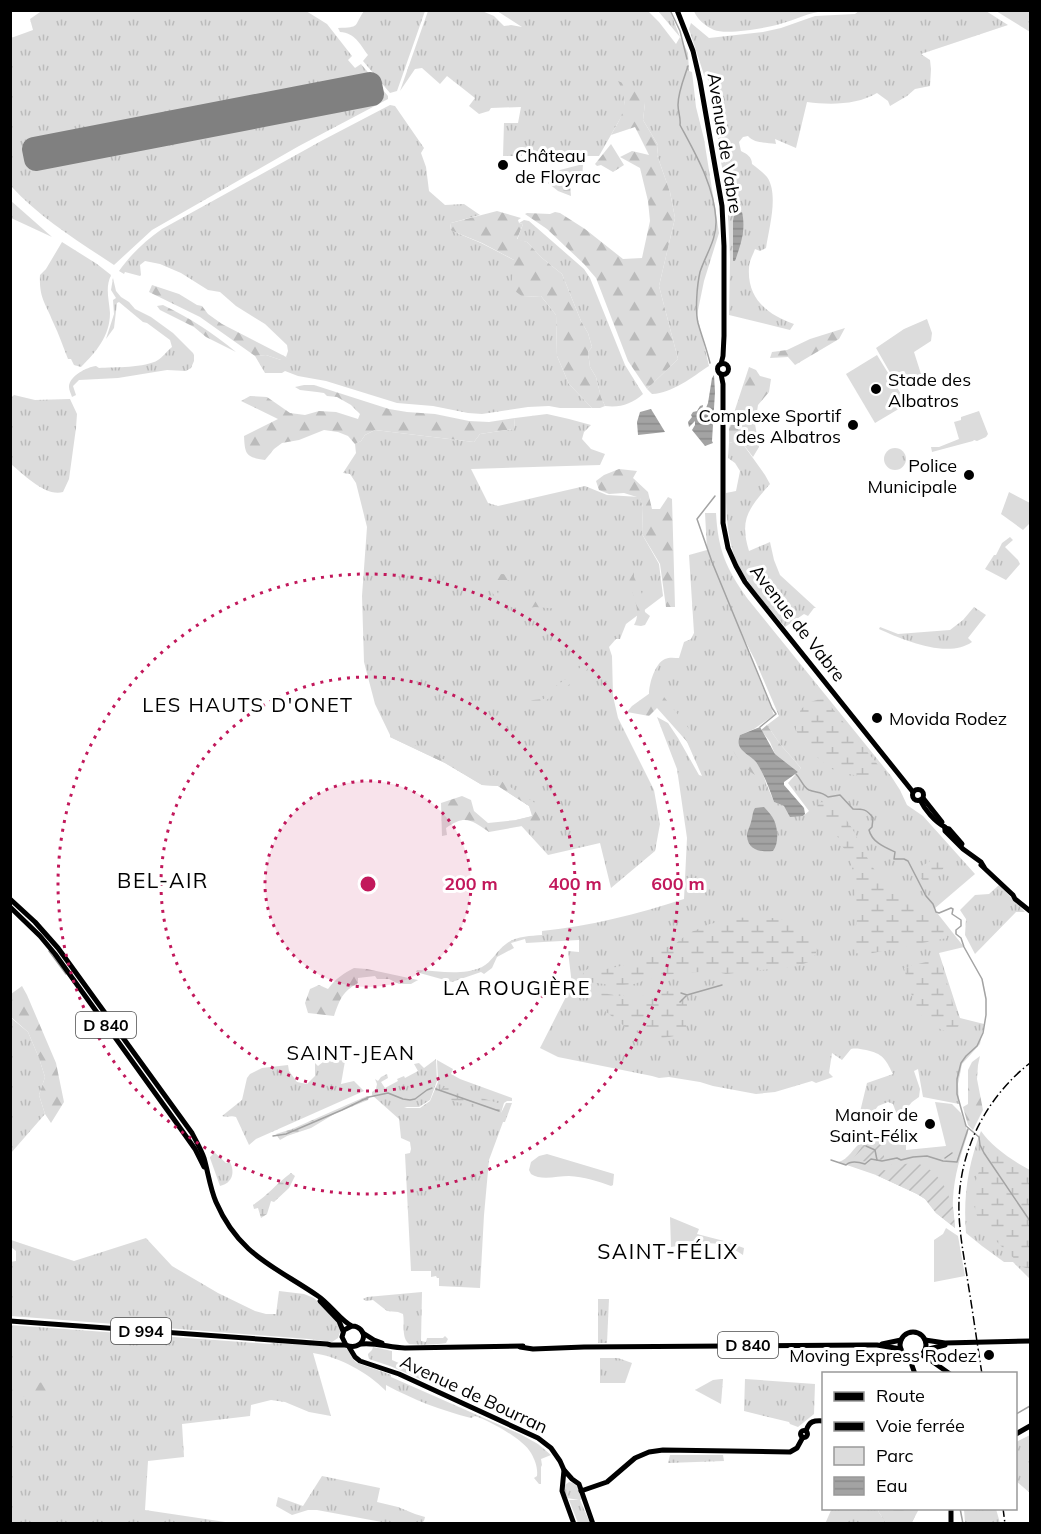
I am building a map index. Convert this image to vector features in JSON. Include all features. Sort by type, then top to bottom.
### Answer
[{"type":"main road","name":"Avenue de Vabre","points":[[677,10],[693,51],[722,199],[724,364]]},
{"type":"main road","points":[[724,364],[729,369],[723,374],[718,369],[724,364]]},
{"type":"main road","name":"Avenue de Vabre","points":[[723,374],[723,524],[728,548],[745,582],[892,768],[914,791],[922,791],[923,807],[940,825],[949,829],[966,850],[1030,911]]},
{"type":"main road","name":"D 840","points":[[10,898],[58,948],[180,1115],[201,1150],[215,1201],[244,1246],[258,1258],[330,1305],[352,1326]]},
{"type":"main road","name":"D 840","points":[[10,907],[55,954],[174,1118],[195,1149],[206,1171]]},
{"type":"main road","name":"D 840","points":[[308,1289],[339,1321],[343,1333]]},
{"type":"main road","name":"D 994","points":[[10,1321],[347,1346]]},
{"type":"main road","points":[[327,1344],[336,1343],[347,1327],[357,1327],[363,1333],[357,1355],[359,1360]]},
{"type":"main road","points":[[914,1371],[909,1357],[901,1349],[901,1340],[912,1332],[918,1333],[925,1340],[945,1343],[1030,1343]]},
{"type":"main road","points":[[343,1333],[342,1341],[359,1360]]},
{"type":"main road","name":"D 840","points":[[363,1333],[378,1342],[413,1348]]},
{"type":"main road","name":"D 840","points":[[877,1345],[901,1340]]},
{"type":"main road","points":[[925,1340],[925,1350]]},
{"type":"main road","name":"D 840","points":[[359,1345],[370,1343],[393,1348],[877,1345],[901,1349]]},
{"type":"main road","points":[[914,1371],[919,1356],[925,1350],[944,1346],[1030,1343]]},
{"type":"main road","points":[[347,1346],[359,1345]]},
{"type":"main road","points":[[909,1357],[919,1356],[937,1364],[947,1372]]},
{"type":"main road","name":"Avenue de Bourran","points":[[359,1360],[399,1374],[532,1434],[551,1448],[564,1470],[579,1484],[593,1524]]},
{"type":"main road","points":[[581,1491],[607,1482],[635,1458],[649,1452],[663,1450],[790,1452],[797,1448],[807,1425],[815,1420],[822,1421]]},
{"type":"main road","points":[[564,1470],[562,1491],[574,1524]]},
{"type":"main road","points":[[564,1483],[572,1479]]},
{"type":"green space","points":[[43,10],[306,11],[327,24],[352,56],[348,60],[355,68],[361,64],[388,96],[388,99],[299,146],[152,230],[114,265],[47,219],[11,186],[11,38],[33,30],[30,19]]},
{"type":"green space","points":[[860,10],[986,11],[1008,25],[921,54],[930,60],[930,86],[915,89],[890,106],[888,101],[877,93],[861,100],[843,103],[807,102],[796,148],[775,139],[776,144],[757,142],[748,136],[743,137],[739,142],[741,151],[749,156],[752,164],[767,177],[771,184],[773,202],[766,248],[760,251],[755,249],[750,263],[751,288],[755,297],[767,310],[794,324],[790,330],[729,315],[730,260],[727,192],[718,147],[718,114],[709,81],[704,75],[689,29],[691,23],[709,38],[763,32],[815,16],[855,14]]},
{"type":"green space","points":[[364,11],[425,11],[397,91],[390,93],[363,61],[368,55],[360,43],[350,34],[340,32],[338,28],[356,25]]},
{"type":"green space","points":[[428,11],[482,11],[494,16],[504,26],[522,27],[497,11],[648,11],[676,44],[680,37],[688,53],[689,71],[692,72],[696,107],[704,139],[719,233],[704,281],[697,315],[709,366],[667,391],[652,394],[647,389],[678,359],[659,286],[675,218],[670,192],[657,155],[658,145],[643,120],[645,103],[624,92],[624,112],[599,156],[527,156],[527,154],[522,154],[522,156],[503,156],[504,123],[518,123],[521,107],[491,108],[479,114],[469,106],[475,98],[447,76],[440,84],[422,68],[415,69],[400,91]]},
{"type":"green space","points":[[658,11],[670,11],[680,37]]},
{"type":"green space","points":[[694,11],[825,11],[774,26],[728,32],[714,30],[699,19]]},
{"type":"green space","points":[[996,11],[1030,11],[1030,32]]},
{"type":"green space","points":[[618,81],[641,90],[645,103],[643,120],[658,145],[657,155],[670,192],[675,218],[659,286],[678,359],[647,389],[628,361],[596,278],[547,229],[525,214],[560,213],[585,229],[623,259],[642,258],[650,221],[648,201],[640,168],[620,157],[632,151],[649,155],[635,127],[611,135],[624,109],[624,96]]},
{"type":"green space","points":[[390,105],[395,106],[424,148],[421,153],[426,167],[429,191],[445,205],[464,204],[480,215],[451,223],[450,230],[514,260],[523,297],[541,296],[556,315],[557,356],[569,384],[592,408],[549,406],[482,414],[468,413],[433,406],[397,403],[285,371],[265,373],[255,356],[266,355],[281,360],[290,360],[286,357],[287,345],[265,324],[236,306],[220,292],[208,290],[181,273],[160,264],[145,261],[140,265],[140,276],[119,271],[139,248],[162,229]]},
{"type":"green space","points":[[611,144],[624,165],[613,172],[595,164]]},
{"type":"green space","points":[[583,164],[582,180],[570,185],[571,196],[558,191],[548,183],[560,170]]},
{"type":"green space","points":[[10,200],[52,237],[11,218]]},
{"type":"green space","points":[[497,211],[521,218],[518,220],[519,223],[523,224],[517,239],[527,242],[562,274],[588,333],[592,347],[588,352],[590,367],[596,377],[605,406],[592,408],[569,384],[557,356],[556,315],[541,296],[523,297],[511,288],[514,260],[482,243],[450,230],[451,223]]},
{"type":"green space","points":[[524,220],[529,221],[584,269],[590,278],[625,365],[643,394],[635,400],[621,406],[605,406],[596,377],[590,367],[588,352],[592,347],[588,333],[562,274],[527,242],[517,240],[523,224],[519,223]]},
{"type":"green space","points":[[62,242],[111,275],[108,289],[110,313],[108,329],[97,349],[81,367],[74,365],[71,359],[68,359],[40,289],[40,275]]},
{"type":"green space","points":[[113,278],[116,291],[121,297],[135,309],[173,333],[193,353],[194,361],[191,368],[186,371],[167,370],[118,378],[79,380],[73,386],[76,395],[72,397],[69,388],[72,379],[88,368],[96,366],[99,368],[129,367],[153,363],[172,347],[170,340],[119,302],[114,328],[106,339],[114,314],[113,300],[116,298],[111,290]]},
{"type":"green space","points":[[152,285],[179,294],[202,306],[208,314],[222,324],[292,360],[281,360],[266,355],[255,356],[200,317],[149,292]]},
{"type":"green space","points":[[163,305],[201,326],[236,352],[206,337],[194,327],[160,310],[157,306]]},
{"type":"green space","points":[[927,319],[932,333],[931,341],[914,352],[921,374],[896,383],[876,348],[904,329]]},
{"type":"green space","points":[[845,328],[839,339],[795,365],[788,357],[770,358],[772,352],[787,350],[810,339]]},
{"type":"green space","name":"Stade des Albatros","points":[[877,355],[907,404],[875,423],[846,374]]},
{"type":"green space","points":[[749,367],[756,370],[760,376],[771,379],[769,392],[758,405],[755,424],[759,447],[753,457],[740,440],[729,443],[729,428]]},
{"type":"green space","points":[[314,385],[389,409],[407,412],[435,414],[469,421],[489,422],[515,418],[514,429],[480,434],[474,442],[375,430],[355,444],[348,436],[324,430],[299,440],[282,443],[265,460],[250,456],[246,451],[244,436],[278,419],[241,401],[250,396],[267,397],[290,413],[305,415],[319,411],[336,412],[358,419],[360,414],[351,405],[337,397],[295,387]]},
{"type":"green space","points":[[14,395],[35,400],[70,399],[77,414],[76,428],[69,479],[63,492],[56,493],[43,488],[11,464],[10,399]]},
{"type":"green space","points":[[979,411],[988,434],[986,437],[932,452],[931,447],[939,447],[959,439],[954,422]]},
{"type":"green space","points":[[547,414],[591,425],[584,432],[582,439],[591,449],[605,454],[600,465],[471,469],[488,503],[498,506],[585,486],[607,495],[640,497],[643,507],[642,534],[659,564],[663,596],[626,624],[620,639],[616,639],[609,647],[612,656],[613,696],[618,718],[654,790],[660,824],[655,851],[611,888],[600,843],[548,855],[516,820],[532,816],[529,806],[498,786],[482,785],[445,763],[390,737],[375,704],[364,662],[362,596],[367,527],[356,483],[350,474],[343,473],[356,453],[355,444],[375,430],[474,442],[480,434],[514,429],[515,418]]},
{"type":"green space","points":[[740,440],[770,484],[751,507],[748,515],[745,530],[749,551],[770,542],[780,575],[816,608],[808,616],[804,614],[785,627],[747,579],[737,563],[731,546],[726,493],[736,491],[740,471],[728,458],[729,443]]},
{"type":"green space","points":[[895,448],[903,451],[906,459],[903,467],[895,470],[887,467],[884,459],[887,451]]},
{"type":"green space","points":[[619,469],[637,471],[633,478],[648,492],[652,509],[660,509],[668,497],[672,499],[675,607],[666,607],[660,564],[642,534],[643,507],[640,498],[624,493],[609,494],[599,490],[596,481]]},
{"type":"green space","points":[[1009,492],[1030,503],[1030,523],[1023,530],[1001,514]]},
{"type":"green space","points":[[705,513],[716,513],[724,558],[747,598],[891,776],[907,805],[923,816],[975,874],[934,909],[964,947],[939,953],[960,1018],[984,1024],[980,1044],[962,1064],[958,1084],[959,1104],[923,1097],[918,1069],[914,1071],[920,1089],[919,1097],[898,1118],[893,1104],[888,1102],[878,1106],[869,1118],[859,1116],[867,1083],[893,1074],[880,1055],[858,1049],[851,1049],[842,1060],[832,1053],[829,1073],[833,1077],[816,1083],[812,1081],[775,1092],[756,1094],[700,1082],[669,1077],[659,1078],[558,1057],[540,1048],[572,985],[568,951],[579,952],[579,940],[526,943],[525,939],[511,943],[514,948],[497,957],[492,968],[484,974],[481,972],[452,982],[416,972],[417,970],[450,972],[474,970],[486,965],[514,939],[542,935],[542,931],[614,919],[684,899],[687,838],[677,769],[657,717],[668,723],[699,775],[702,776],[684,735],[649,694],[649,690],[653,674],[661,661],[667,658],[679,658],[684,642],[691,639],[694,633],[689,555],[707,550]],"holes":[[[739,629],[779,716],[767,725],[801,768],[788,783],[809,811],[803,816],[774,802],[761,771],[740,735],[754,729],[774,715]]]},
{"type":"green space","points":[[1010,537],[1013,540],[1005,547],[1020,564],[1006,580],[985,569],[1002,543]]},
{"type":"green space","points":[[629,570],[634,571],[634,577],[643,596],[645,612],[650,616],[645,625],[634,625],[637,607],[626,576]]},
{"type":"green space","points":[[491,575],[510,576],[511,580],[497,580],[494,585],[499,596],[513,604],[542,600],[564,601],[561,609],[511,607],[496,598],[486,583]]},
{"type":"green space","points":[[974,607],[986,615],[968,638],[972,642],[962,647],[951,649],[926,646],[879,629],[880,627],[898,634],[950,630]]},
{"type":"green space","points":[[585,662],[592,663],[573,682],[536,707],[522,710],[524,704],[544,699],[547,692],[576,672]]},
{"type":"green space","points":[[657,688],[690,730],[694,742],[690,745],[657,708],[649,716],[627,712]]},
{"type":"green space","points":[[824,698],[882,770],[878,774],[868,778],[835,771],[820,760],[801,740],[796,730],[796,722],[801,709],[810,702]]},
{"type":"green space","points":[[767,725],[801,768],[798,772],[775,754],[761,730]]},
{"type":"green space","points":[[392,734],[486,780],[491,780],[493,775],[498,777],[538,805],[541,817],[539,823],[489,832],[473,822],[463,820],[446,828],[447,835],[442,836],[441,803],[462,796],[471,800],[474,811],[488,823],[533,816],[529,806],[498,786],[482,785],[445,763],[390,737]]},
{"type":"green space","points":[[733,741],[756,763],[763,775],[766,787],[760,777],[750,772],[738,758],[729,742]]},
{"type":"green space","points":[[821,802],[832,806],[848,822],[877,873],[946,931],[947,938],[863,955],[856,953],[854,941],[857,918],[852,867],[832,825],[817,806]]},
{"type":"green space","points":[[937,857],[945,866],[935,880],[928,884],[918,874],[917,869]]},
{"type":"green space","points":[[999,885],[1025,912],[1016,912],[975,954],[965,935],[966,919],[960,910],[975,895],[989,894]]},
{"type":"green space","points":[[758,917],[787,920],[801,926],[817,950],[811,961],[798,966],[726,974],[712,971],[661,975],[634,984],[612,986],[587,982],[582,977],[584,971],[592,967],[602,970],[630,964],[710,924],[735,918]]},
{"type":"green space","points":[[940,958],[959,1026],[950,1031],[938,1028],[921,1016],[912,997],[904,968]]},
{"type":"green space","points":[[354,968],[418,980],[411,984],[399,984],[389,979],[377,979],[375,976],[358,978],[358,983],[342,996],[334,1016],[308,1013],[305,1003],[310,989],[319,985],[328,989]]},
{"type":"green space","points":[[22,986],[56,1063],[64,1102],[51,1123],[45,1114],[39,1095],[45,1077],[39,1058],[28,1032],[11,1017],[11,994]]},
{"type":"green space","points":[[680,988],[686,989],[686,1030],[680,1035],[658,1039],[628,1029],[600,1007],[596,995],[599,993],[637,996]]},
{"type":"green space","points":[[10,1017],[28,1032],[45,1077],[39,1095],[45,1114],[11,1153]]},
{"type":"green space","points":[[980,1056],[977,1079],[983,1110],[973,1130],[968,1125],[963,1107],[968,1104],[968,1070],[972,1062]]},
{"type":"green space","points":[[328,1058],[332,1062],[345,1061],[341,1084],[354,1081],[364,1091],[256,1139],[249,1145],[236,1117],[222,1116],[242,1100],[250,1074],[262,1068],[288,1065],[289,1071],[297,1082],[307,1084],[315,1076],[315,1063],[318,1066]]},
{"type":"green space","points":[[436,1059],[437,1081],[430,1100],[419,1107],[404,1108],[420,1108],[430,1101],[438,1082],[437,1060],[453,1069],[451,1074],[460,1079],[512,1098],[512,1101],[504,1103],[501,1113],[506,1103],[512,1103],[489,1160],[480,1288],[439,1286],[439,1278],[431,1277],[431,1271],[411,1271],[405,1154],[410,1153],[410,1142],[401,1138],[399,1119],[372,1095],[377,1084],[375,1079],[378,1081],[387,1074],[388,1078],[381,1082],[385,1088],[398,1081],[397,1079],[404,1076],[405,1078],[418,1071],[414,1064],[419,1063],[424,1068]]},
{"type":"green space","points":[[446,1087],[501,1104],[499,1112],[497,1114],[443,1098],[439,1093]]},
{"type":"green space","points":[[367,1096],[368,1100],[336,1113],[311,1128],[280,1140],[276,1134],[292,1129]]},
{"type":"green space","points":[[935,1102],[952,1104],[961,1113],[968,1133],[955,1182],[953,1203],[955,1228],[917,1194],[876,1175],[838,1162],[845,1159],[862,1142],[882,1137],[882,1133],[893,1134],[893,1140],[906,1140],[906,1150],[946,1146]]},
{"type":"green space","points":[[981,1131],[1003,1153],[1030,1170],[1030,1279],[1013,1262],[1004,1262],[966,1233],[965,1207],[968,1181]]},
{"type":"green space","points":[[879,1137],[885,1160],[871,1159],[867,1162],[853,1159],[861,1148],[858,1145],[860,1143]]},
{"type":"green space","points":[[212,1150],[226,1163],[230,1162],[232,1166],[232,1177],[224,1185],[220,1186],[210,1158],[213,1154]]},
{"type":"green space","points":[[997,1151],[1030,1174],[1030,1269],[1023,1267],[999,1244],[982,1225],[975,1212],[976,1180],[985,1154]]},
{"type":"green space","points":[[547,1154],[614,1174],[613,1185],[569,1176],[544,1178],[531,1174],[529,1170],[531,1162]]},
{"type":"green space","points":[[892,1164],[902,1167],[903,1164],[919,1164],[941,1180],[953,1207],[955,1228],[936,1213],[925,1199],[876,1175],[879,1168],[889,1172]]},
{"type":"green space","points":[[291,1173],[295,1176],[289,1188],[274,1202],[271,1201],[267,1214],[261,1218],[258,1208],[254,1209],[253,1205]]},
{"type":"green space","points":[[670,1217],[699,1229],[697,1234],[744,1248],[743,1255],[725,1246],[708,1243],[671,1247]]},
{"type":"green space","points":[[946,1228],[958,1236],[965,1276],[934,1282],[934,1240],[943,1234]]},
{"type":"green space","points":[[146,1238],[172,1266],[218,1293],[255,1311],[276,1314],[279,1291],[304,1294],[314,1298],[337,1321],[341,1329],[338,1338],[332,1342],[11,1316],[10,1262],[16,1261],[16,1251],[11,1247],[11,1240],[74,1261]]},
{"type":"green space","points":[[422,1292],[421,1341],[426,1342],[427,1338],[445,1336],[448,1339],[446,1343],[409,1344],[404,1334],[403,1314],[387,1311],[373,1300],[363,1299],[367,1297]]},
{"type":"green space","points":[[598,1299],[609,1299],[607,1343],[598,1343]]},
{"type":"green space","points":[[10,1325],[270,1344],[345,1347],[357,1363],[391,1375],[391,1377],[520,1434],[538,1444],[551,1455],[541,1459],[541,1484],[539,1484],[534,1478],[537,1476],[537,1470],[531,1453],[514,1436],[497,1426],[475,1416],[471,1418],[427,1404],[386,1385],[386,1391],[352,1366],[313,1353],[331,1416],[309,1412],[285,1402],[271,1400],[251,1405],[250,1416],[182,1424],[184,1457],[148,1461],[145,1510],[232,1523],[11,1523]]},
{"type":"green space","points":[[373,1347],[392,1351],[392,1360],[424,1374],[422,1380],[369,1359],[368,1354]]},
{"type":"green space","points":[[600,1358],[618,1358],[632,1363],[625,1383],[600,1383]]},
{"type":"green space","points":[[11,1379],[16,1388],[43,1382],[55,1386],[54,1393],[11,1398]]},
{"type":"green space","points":[[723,1379],[721,1404],[695,1390],[713,1380]]},
{"type":"green space","points":[[745,1379],[815,1384],[814,1414],[798,1427],[789,1422],[744,1411]]},
{"type":"green space","points":[[1030,1435],[1030,1493],[1017,1482],[1017,1442]]},
{"type":"green space","points":[[670,1455],[723,1455],[724,1461],[668,1463]]},
{"type":"green space","points":[[322,1476],[380,1488],[377,1502],[425,1517],[424,1521],[421,1523],[387,1523],[317,1510],[292,1515],[276,1506],[278,1497],[303,1506]]},
{"type":"green space","points":[[569,1482],[575,1484],[580,1491],[583,1499],[580,1500],[590,1523],[578,1523],[569,1500],[579,1500],[567,1498],[564,1491],[565,1485]]},
{"type":"green space","points":[[831,1510],[879,1510],[886,1523],[825,1524]]},
{"type":"green space","points":[[918,1510],[911,1524],[886,1523],[878,1511]]},
{"type":"green space","points":[[964,1510],[996,1510],[1000,1523],[965,1523]]},
{"type":"water","points":[[742,212],[742,237],[735,261],[733,261],[734,215]]},
{"type":"water","points":[[714,375],[713,443],[705,446],[692,430],[695,421],[689,427],[688,422],[693,412],[703,405],[702,413],[704,413]]},
{"type":"water","points":[[651,409],[665,432],[638,435],[637,422],[640,412]]},
{"type":"water","points":[[760,727],[775,754],[798,772],[784,782],[784,785],[804,808],[803,816],[790,817],[784,806],[774,802],[759,767],[740,747],[740,735]]},
{"type":"water","points":[[764,807],[773,818],[776,828],[777,840],[773,851],[756,850],[748,841],[747,834],[754,810]]},
{"type":"waterway","points":[[670,10],[680,31],[687,59]]},
{"type":"waterway","points":[[688,66],[678,100],[680,125],[708,182],[716,220],[713,240],[700,272],[697,298],[698,323],[710,363]]},
{"type":"waterway","points":[[715,496],[697,519],[712,562],[776,714],[760,727]]},
{"type":"waterway","points":[[796,774],[809,790],[828,797],[840,795],[853,809],[867,811],[873,818],[872,827],[869,830],[873,838],[879,844],[895,852],[894,859],[908,861],[936,912],[951,908],[953,909],[952,914],[961,920],[961,926],[956,930],[956,934],[961,938],[982,979],[986,1015],[983,1033],[977,1046],[961,1063],[957,1079],[957,1094],[966,1126],[979,1137],[984,1153],[1030,1221]]},
{"type":"waterway","points":[[49,951],[66,974]]},
{"type":"waterway","points":[[681,993],[687,995],[722,985]]},
{"type":"waterway","points":[[680,1002],[686,996]]},
{"type":"waterway","points":[[273,1136],[286,1134],[369,1097],[388,1093],[410,1100],[432,1088]]},
{"type":"waterway","points":[[436,1089],[499,1111]]},
{"type":"waterway","points":[[831,1160],[846,1165],[853,1162],[865,1164],[871,1159],[882,1161],[897,1158],[901,1160],[927,1156],[957,1162],[968,1129]]},
{"type":"waterway","points":[[866,1146],[875,1150],[877,1160]]},
{"type":"waterway","points":[[945,1158],[952,1153]]},
{"type":"waterway","points":[[1017,1413],[1030,1406]]},
{"type":"waterway","points":[[960,1510],[963,1524]]},
{"type":"runway","points":[[370,84],[372,94],[36,159],[34,149],[370,84]]},
{"type":"railway","points":[[982,1372],[960,1232],[961,1181],[971,1142],[980,1124],[1001,1091],[1030,1063]]},
{"type":"railway","points":[[1003,1510],[1005,1524]]},
{"type":"place","name":"Château de Floyrac","points":[[503,165]]},
{"type":"place","name":"Stade des Albatros","points":[[876,389]]},
{"type":"place","name":"Complexe Sportif des Albatros","points":[[853,425]]},
{"type":"place","name":"Police Municipale","points":[[969,475]]},
{"type":"place","name":"Movida Rodez","points":[[877,718]]},
{"type":"place","name":"Manoir de Saint-Félix","points":[[930,1124]]},
{"type":"place","name":"Moving Express Rodez","points":[[989,1355]]},
{"type":"district","name":"LES HAUTS D'ONET","points":[[248,704]]},
{"type":"district","name":"BEL-AIR","points":[[163,880]]},
{"type":"district","name":"LA ROUGIÈRE","points":[[517,987]]},
{"type":"district","name":"SAINT-JEAN","points":[[351,1052]]},
{"type":"district","name":"SAINT-FÉLIX","points":[[668,1251]]}]
